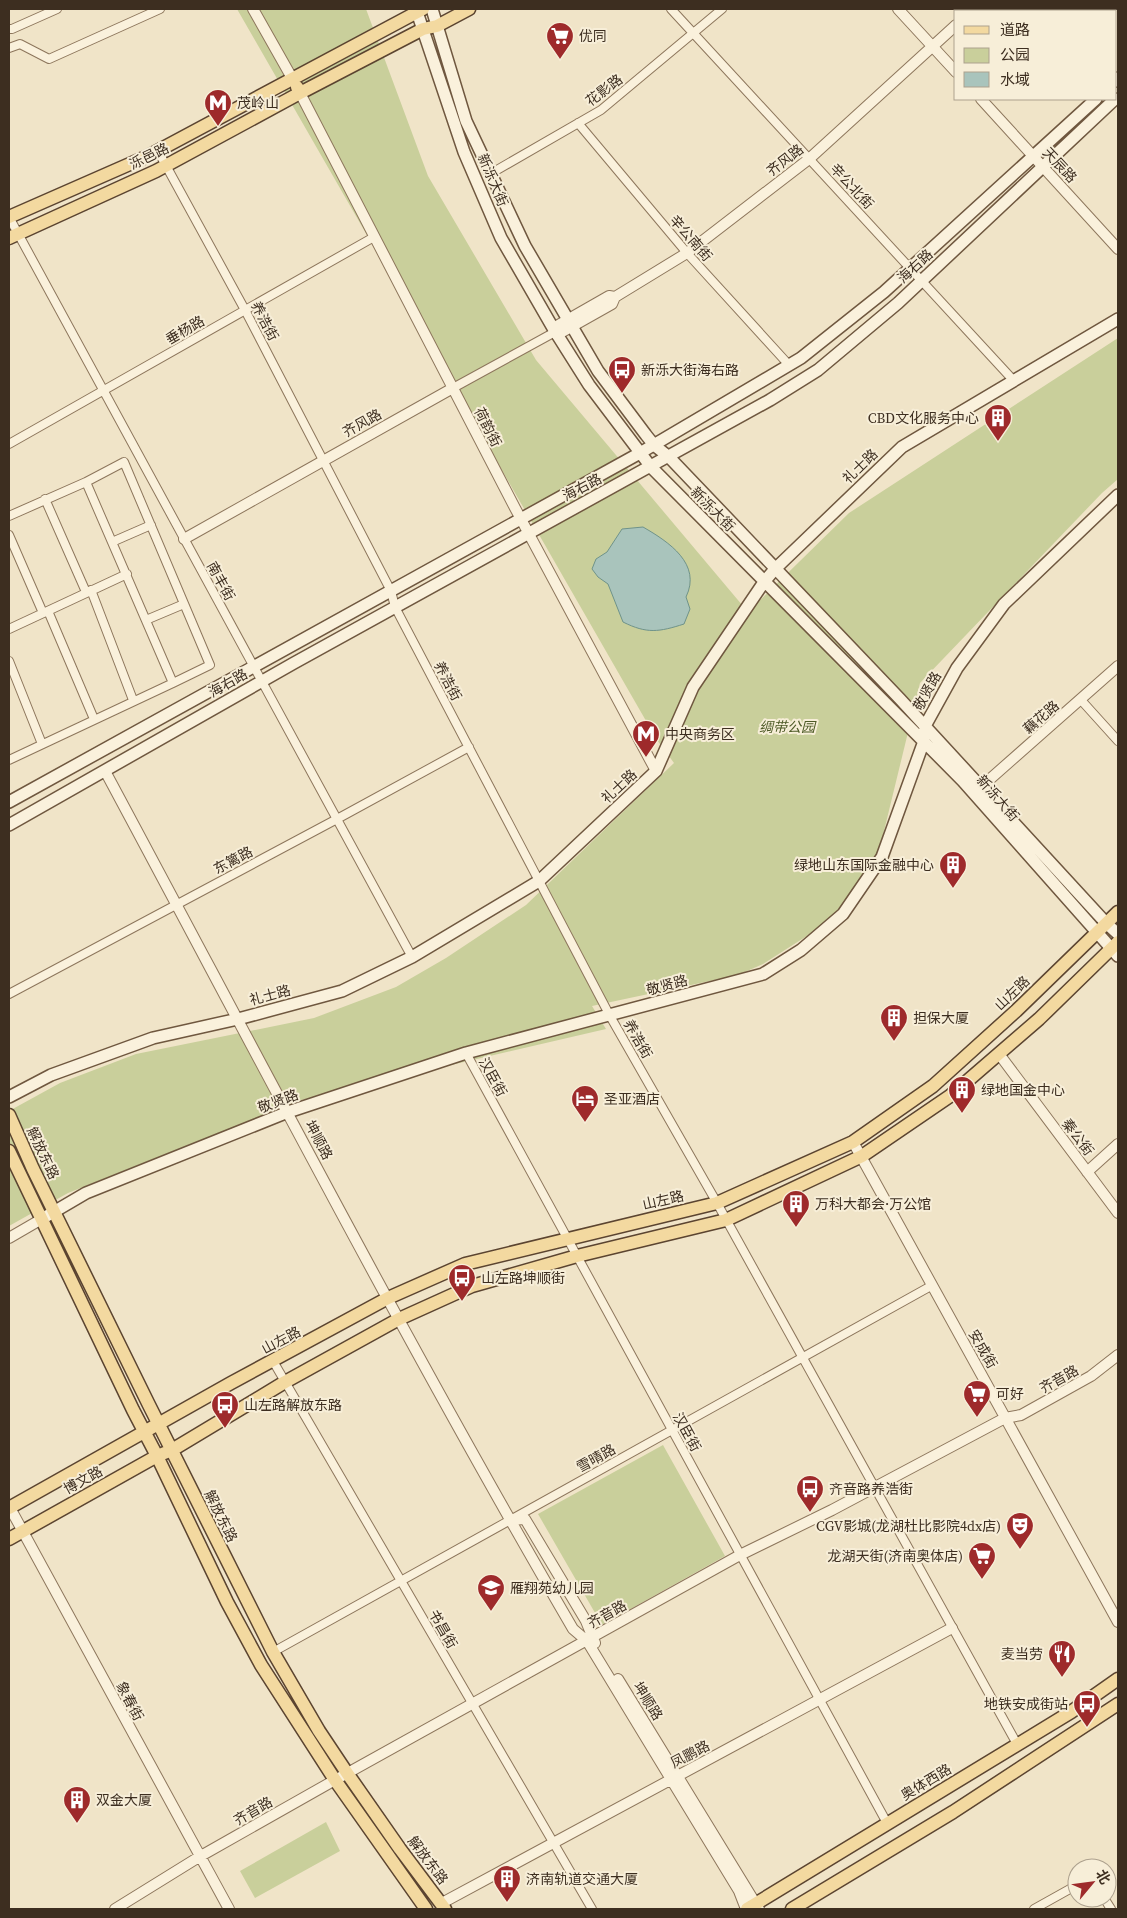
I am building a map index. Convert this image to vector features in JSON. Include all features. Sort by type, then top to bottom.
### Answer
[{"type":"main road","name":"新泺大街","points":[[432,9],[466,122],[490,174],[525,246],[598,371],[616,397],[654,445],[669,457],[981,787],[1102,928],[1116,949]]},
{"type":"main road","name":"泺邑路","points":[[13,236],[165,166],[423,29],[437,26],[470,9]]},
{"type":"main road","name":"泺邑路","points":[[9,217],[158,151],[419,10]]},
{"type":"main road","name":"新泺大街","points":[[419,10],[423,29],[464,152],[501,238],[555,332],[589,385],[640,454],[764,582],[963,781],[1102,928],[1118,934]]},
{"type":"main road","points":[[292,78],[300,93]]},
{"type":"main road","name":"海右路","points":[[9,802],[640,454],[801,358],[877,298],[1095,100]]},
{"type":"main road","name":"海右路","points":[[9,825],[262,681],[669,457],[770,400],[818,370],[922,281],[1114,100]]},
{"type":"main road","name":"礼士路","points":[[9,1097],[51,1075],[153,1038],[238,1019],[342,990],[412,957],[539,881],[656,772],[693,686],[764,582],[775,569],[902,447],[1118,319]]},
{"type":"main road","name":"敬贤路","points":[[40,1220],[86,1193],[288,1112],[466,1054],[764,974],[801,950],[843,914],[882,857],[924,741],[925,726],[957,668],[1004,604],[1116,501]]},
{"type":"main road","name":"山左路","points":[[144,1432],[388,1298],[465,1264],[717,1203],[853,1142],[933,1086],[1016,1011],[1118,912]]},
{"type":"main road","points":[[172,1450],[285,1382],[399,1319],[472,1286],[577,1256],[726,1220],[860,1157],[950,1096],[1116,949]]},
{"type":"main road","name":"解放东路","points":[[9,1115],[54,1211],[273,1652],[319,1731],[347,1773],[400,1849],[443,1906]]},
{"type":"main road","points":[[9,1151],[40,1220],[227,1602],[261,1665],[335,1780],[426,1909]]},
{"type":"main road","name":"博文路","points":[[9,1507],[144,1432]]},
{"type":"main road","name":"博文路","points":[[9,1539],[157,1456],[172,1450]]},
{"type":"main road","name":"奥体西路","points":[[752,1908],[887,1823],[1071,1712],[1118,1679]]},
{"type":"main road","points":[[792,1909],[953,1812],[1118,1704]]},
{"type":"street","points":[[57,9],[11,29],[20,44],[49,60],[160,9]]},
{"type":"street","points":[[253,9],[292,78]]},
{"type":"street","name":"辛公北街","points":[[671,9],[1014,381]]},
{"type":"street","name":"花影路","points":[[490,174],[602,110],[722,9]]},
{"type":"street","points":[[898,9],[954,70]]},
{"type":"street","name":"齐风路","points":[[184,539],[571,323],[612,304],[615,297],[687,253],[809,158],[954,27]]},
{"type":"street","points":[[9,48],[20,44]]},
{"type":"street","name":"荷韵街","points":[[300,93],[528,533],[656,772]]},
{"type":"street","name":"天辰路","points":[[982,100],[1118,249]]},
{"type":"street","name":"辛公南街","points":[[578,123],[687,253],[789,365]]},
{"type":"street","name":"养浩街","points":[[158,151],[324,460],[391,591],[395,607],[610,1016],[717,1203],[1017,1744]]},
{"type":"street","name":"南丰街","points":[[9,217],[13,236],[103,391],[412,957]]},
{"type":"street","name":"垂杨路","points":[[9,444],[374,237]]},
{"type":"street","points":[[9,516],[86,482],[124,462],[210,665],[9,760]]},
{"type":"street","points":[[86,482],[127,574],[172,683]]},
{"type":"street","points":[[45,500],[88,591],[134,700]]},
{"type":"street","points":[[112,542],[151,525]]},
{"type":"street","points":[[9,536],[46,612],[94,719]]},
{"type":"street","points":[[9,629],[127,574]]},
{"type":"street","points":[[146,620],[184,604]]},
{"type":"street","points":[[9,661],[42,744]]},
{"type":"street","name":"藕花路","points":[[981,787],[1118,666]]},
{"type":"street","points":[[1081,700],[1118,741]]},
{"type":"street","name":"东篱路","points":[[9,994],[337,820],[469,746]]},
{"type":"street","name":"坤顺路","points":[[105,771],[399,1319],[510,1520],[573,1629],[589,1640]]},
{"type":"street","name":"汉臣街","points":[[466,1054],[887,1823]]},
{"type":"street","name":"秦公街","points":[[999,1054],[1118,1213]]},
{"type":"street","name":"安成街","points":[[853,1142],[1118,1622]]},
{"type":"street","points":[[1087,1172],[1118,1144]]},
{"type":"street","name":"敬贤路","points":[[9,1238],[40,1220]]},
{"type":"street","name":"雪晴路","points":[[273,1652],[931,1286]]},
{"type":"street","name":"齐音路","points":[[115,1909],[199,1857],[347,1773],[740,1555],[874,1488],[1006,1418],[1021,1415],[1082,1381],[1118,1355]]},
{"type":"street","name":"书昌街","points":[[274,1361],[592,1909]]},
{"type":"street","name":"象春街","points":[[9,1507],[229,1909]]},
{"type":"street","name":"坤顺路","points":[[510,1520],[525,1519],[586,1621],[589,1640],[752,1908]]},
{"type":"street","name":"凤鹏路","points":[[443,1906],[553,1843],[952,1628]]},
{"type":"street","points":[[1034,1909],[1067,1890]]},
{"type":"green space","name":"绸带公园","points":[[237,9],[366,9],[428,176],[536,360],[748,612],[849,513],[1118,338],[1118,479],[1102,493],[920,683],[875,868],[824,925],[763,964],[738,975],[592,1006],[606,1029],[301,1100],[68,1193],[9,1226],[9,1111],[60,1083],[136,1054],[314,1018],[396,987],[446,958],[526,905],[674,763],[657,740]]},
{"type":"green space","points":[[663,1445],[725,1556],[602,1625],[538,1514]]},
{"type":"green space","points":[[326,1822],[340,1851],[255,1898],[240,1871]]},
{"type":"water","points":[[643,527],[672,547],[686,564],[690,574],[690,585],[686,597],[690,609],[684,624],[667,629],[646,630],[623,622],[608,584],[598,577],[592,569],[596,559],[607,552],[622,529]]},
{"type":"place","name":"优同","points":[[560,60]]},
{"type":"place","name":"茂岭山","points":[[218,127]]},
{"type":"place","name":"新泺大街海右路","points":[[622,394]]},
{"type":"place","name":"CBD文化服务中心","points":[[998,442]]},
{"type":"place","name":"中央商务区","points":[[646,758]]},
{"type":"place","name":"绿地山东国际金融中心","points":[[953,889]]},
{"type":"place","name":"担保大厦","points":[[894,1042]]},
{"type":"place","name":"绿地国金中心","points":[[962,1114]]},
{"type":"place","name":"圣亚酒店","points":[[585,1123]]},
{"type":"place","name":"万科大都会·万公馆","points":[[796,1228]]},
{"type":"place","name":"山左路坤顺街","points":[[462,1302]]},
{"type":"place","name":"可好","points":[[977,1418]]},
{"type":"place","name":"山左路解放东路","points":[[225,1429]]},
{"type":"place","name":"齐音路养浩街","points":[[810,1513]]},
{"type":"place","name":"CGV影城(龙湖杜比影院4dx店)","points":[[1020,1550]]},
{"type":"place","name":"龙湖天街(济南奥体店)","points":[[982,1580]]},
{"type":"place","name":"雁翔苑幼儿园","points":[[491,1612]]},
{"type":"place","name":"麦当劳","points":[[1062,1678]]},
{"type":"place","name":"地铁安成街站","points":[[1087,1728]]},
{"type":"place","name":"双金大厦","points":[[77,1824]]},
{"type":"place","name":"济南轨道交通大厦","points":[[507,1903]]}]
